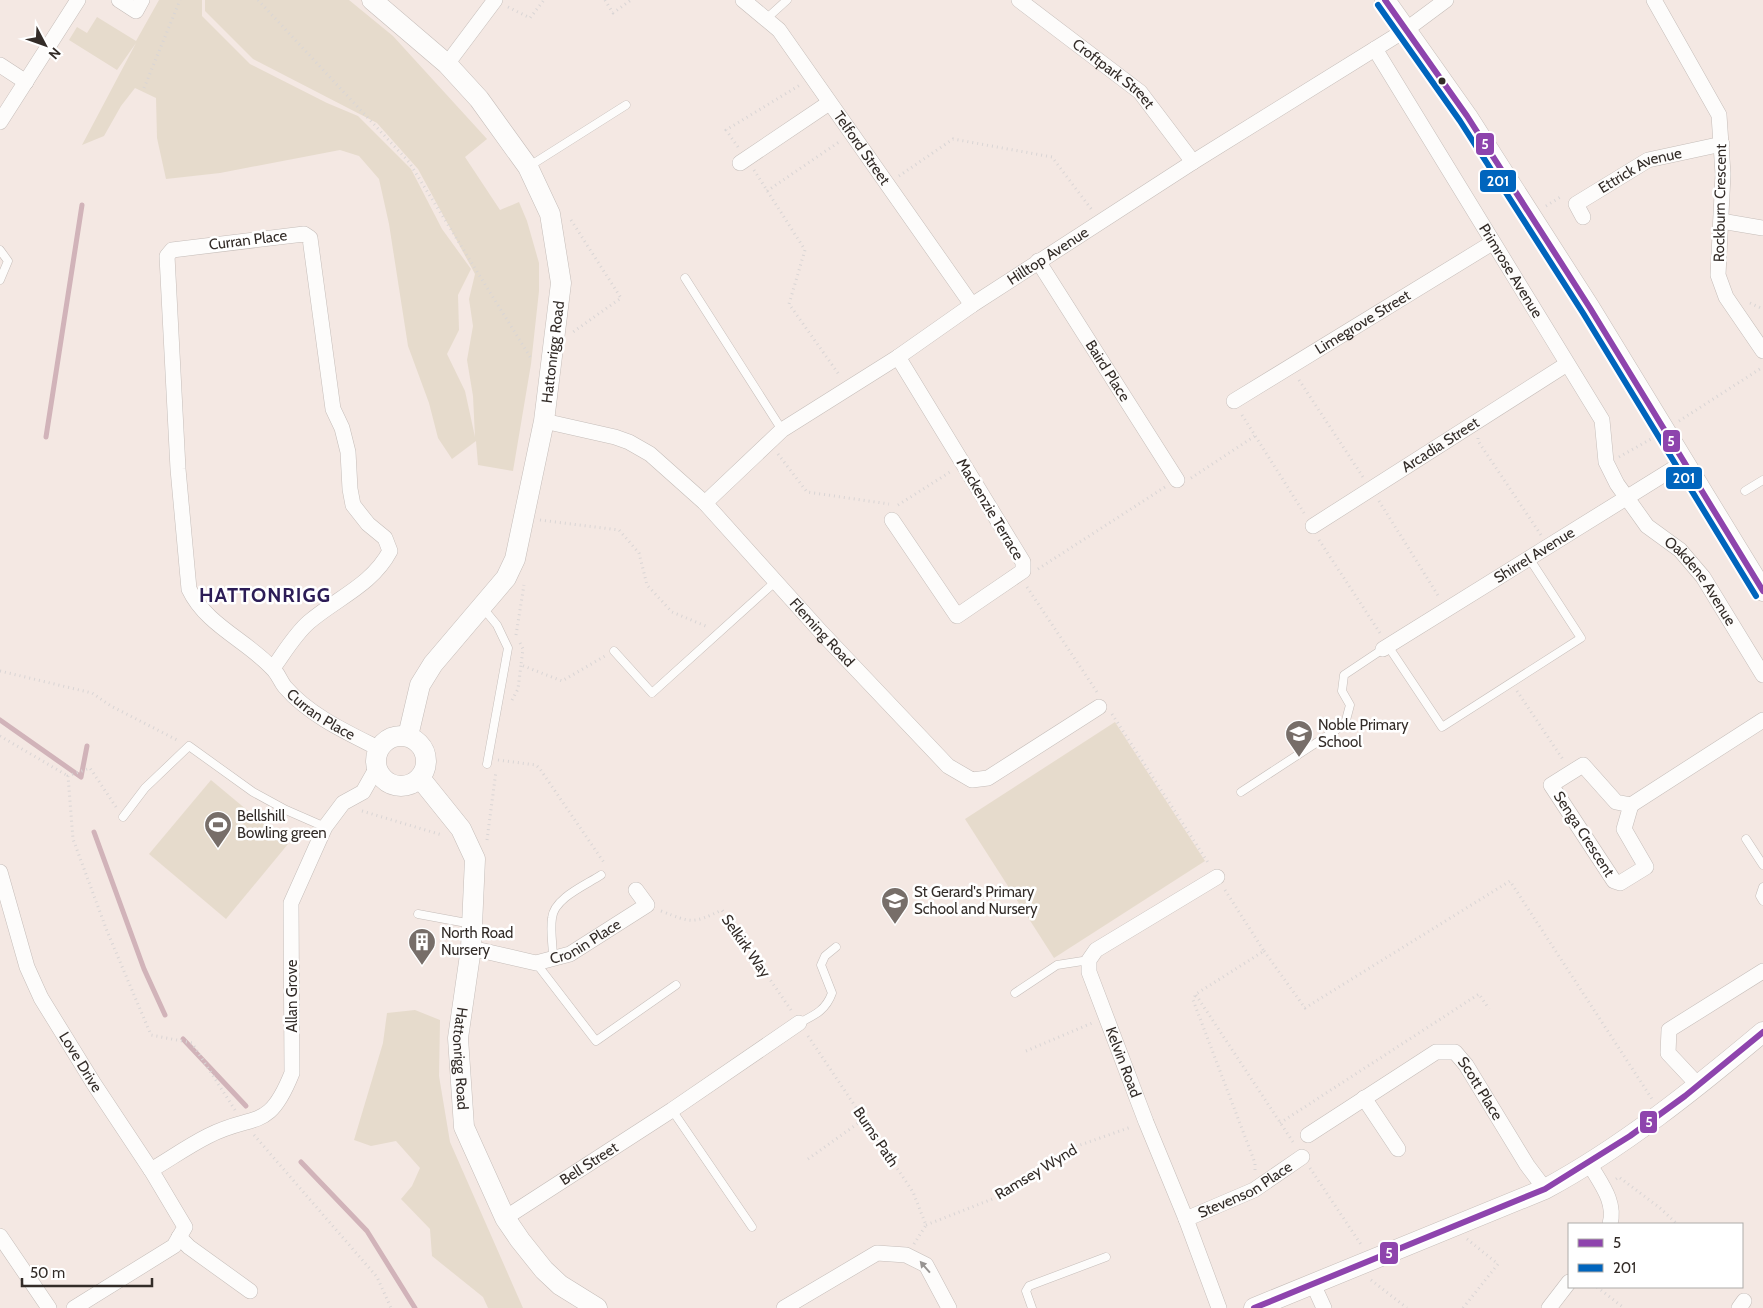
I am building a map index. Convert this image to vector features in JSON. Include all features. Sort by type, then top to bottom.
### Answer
[{"type":"street","points":[[0,122],[78,0]]},
{"type":"street","points":[[119,0],[136,11],[142,0]]},
{"type":"street","name":"Hattonrigg Road","points":[[372,0],[447,64],[479,99],[528,167],[550,214],[561,283],[544,421],[515,559],[506,578],[483,608],[433,664],[420,685],[408,736]]},
{"type":"street","points":[[447,64],[495,0]]},
{"type":"street","name":"Telford Street","points":[[743,0],[779,30],[972,305]]},
{"type":"street","name":"Croftpark Street","points":[[1019,0],[1140,92],[1193,162]]},
{"type":"street","points":[[1385,0],[1467,116],[1531,216],[1763,591]]},
{"type":"street","points":[[1407,29],[1446,0]]},
{"type":"street","name":"Rockburn Crescent","points":[[1654,0],[1719,115],[1722,144],[1718,275],[1726,297],[1763,351]]},
{"type":"street","name":"Hilltop Avenue","points":[[705,504],[782,430],[898,357],[972,305],[1100,221],[1407,29]]},
{"type":"street","name":"Primrose Avenue","points":[[1375,48],[1492,243],[1602,420],[1606,462],[1628,498]]},
{"type":"street","points":[[0,65],[26,82]]},
{"type":"street","points":[[743,161],[829,103]]},
{"type":"street","name":"Ettrick Avenue","points":[[1580,211],[1648,160],[1722,144]]},
{"type":"street","points":[[1721,221],[1763,228]]},
{"type":"street","name":"Curran Place","points":[[273,668],[307,624],[329,606],[358,588],[383,564],[390,551],[385,538],[368,524],[353,505],[348,452],[342,428],[333,409],[310,238],[304,234],[172,250],[167,256],[178,469],[189,589],[196,603],[208,616],[273,668],[296,698],[335,726],[378,748]]},
{"type":"street","name":"Limegrove Street","points":[[1234,401],[1492,243]]},
{"type":"street","name":"Baird Place","points":[[1038,261],[1177,480]]},
{"type":"street","name":"Mackenzie Terrace","points":[[892,520],[957,616],[1023,571],[1023,562],[898,357]]},
{"type":"street","name":"Arcadia Street","points":[[1313,526],[1568,364]]},
{"type":"street","name":"Fleming Road","points":[[544,421],[629,442],[650,454],[705,504],[775,582],[948,766],[972,780],[988,778],[1103,705]]},
{"type":"street","name":"Shirrel Avenue","points":[[1385,647],[1684,462]]},
{"type":"street","name":"Oakdene Avenue","points":[[1628,498],[1647,526],[1680,550],[1703,577],[1763,675]]},
{"type":"street","points":[[1631,804],[1763,720]]},
{"type":"street","points":[[396,736],[408,736],[416,740],[425,752],[424,770],[420,778],[407,785],[398,786],[382,778],[376,769],[375,757],[378,748],[388,739],[396,736]]},
{"type":"street","name":"Senga Crescent","points":[[1583,765],[1616,802],[1631,804],[1624,828],[1646,867],[1620,883],[1614,881],[1551,785],[1571,772],[1583,765]]},
{"type":"street","name":"Allan Grove","points":[[151,1170],[209,1135],[266,1116],[282,1097],[292,1072],[291,903],[324,827],[342,803],[363,792],[376,769]]},
{"type":"street","name":"Hattonrigg Road","points":[[420,778],[461,829],[475,859],[471,948],[458,1038],[464,1127],[505,1218],[544,1270],[560,1285],[597,1308]]},
{"type":"street","name":"Love Drive","points":[[0,872],[27,967],[41,998],[94,1084],[151,1170],[185,1227],[179,1237]]},
{"type":"street","points":[[1089,960],[1096,950],[1216,877]]},
{"type":"street","points":[[636,890],[647,905]]},
{"type":"street","name":"Cronin Place","points":[[471,948],[536,963],[570,954],[647,905]]},
{"type":"street","name":"Kelvin Road","points":[[1089,960],[1089,972],[1146,1122],[1186,1219],[1218,1308]]},
{"type":"street","points":[[1698,1084],[1668,1053],[1669,1030],[1763,971]]},
{"type":"street","name":"Bell Street","points":[[505,1218],[672,1110],[799,1023]]},
{"type":"street","points":[[1254,1308],[1313,1284],[1371,1270],[1449,1228],[1545,1189],[1590,1165],[1698,1084],[1763,1032]]},
{"type":"street","name":"Scott Place","points":[[1308,1135],[1436,1052],[1455,1052],[1466,1065],[1528,1166],[1545,1189]]},
{"type":"street","points":[[1364,1098],[1398,1149]]},
{"type":"street","name":"Stevenson Place","points":[[1186,1219],[1254,1190],[1302,1157]]},
{"type":"street","points":[[1590,1165],[1604,1188],[1613,1213],[1610,1223]]},
{"type":"street","points":[[0,1236],[49,1308]]},
{"type":"street","points":[[74,1308],[174,1246],[179,1237],[189,1248],[250,1291]]},
{"type":"street","points":[[784,1308],[877,1253],[906,1255],[926,1265],[949,1308]]},
{"type":"street","points":[[1549,1308],[1568,1283]]},
{"type":"street","points":[[1313,1284],[1324,1308]]},
{"type":"lane","points":[[766,19],[787,0]]},
{"type":"lane","points":[[528,167],[626,105]]},
{"type":"lane","points":[[0,250],[8,261],[0,280]]},
{"type":"lane","points":[[685,278],[782,430]]},
{"type":"lane","points":[[1745,491],[1763,480]]},
{"type":"lane","points":[[1240,792],[1345,724],[1350,705],[1342,691],[1344,675],[1385,647],[1442,726],[1581,638],[1529,558]]},
{"type":"lane","points":[[614,651],[652,694],[775,582]]},
{"type":"lane","points":[[483,608],[497,625],[508,648],[487,761]]},
{"type":"lane","points":[[123,817],[145,788],[189,746],[253,792],[286,810],[324,827]]},
{"type":"lane","points":[[1746,839],[1763,865]]},
{"type":"lane","points":[[553,958],[552,918],[554,910],[561,901],[601,875]]},
{"type":"lane","points":[[1763,888],[1760,896],[1763,900]]},
{"type":"lane","points":[[418,914],[472,924]]},
{"type":"lane","points":[[799,1023],[820,1012],[828,1004],[832,993],[821,965],[825,956],[836,947]]},
{"type":"lane","points":[[1015,993],[1057,965],[1089,960]]},
{"type":"lane","points":[[536,963],[596,1041],[676,985]]},
{"type":"lane","points":[[672,1110],[752,1228]]},
{"type":"lane","points":[[1032,1308],[1026,1292],[1029,1286],[1106,1257]]},
{"type":"path","points":[[144,88],[180,0]]},
{"type":"path","points":[[258,0],[409,162],[533,361]]},
{"type":"path","points":[[495,0],[530,18],[544,0]]},
{"type":"path","points":[[605,0],[613,13],[632,0]]},
{"type":"path","points":[[812,78],[726,130],[743,161],[767,191],[805,250],[789,304],[849,388]]},
{"type":"path","points":[[767,191],[851,134]]},
{"type":"path","points":[[886,184],[953,139],[1052,158],[1100,221]]},
{"type":"path","points":[[1531,216],[1562,196],[1580,211]]},
{"type":"path","points":[[554,345],[621,298],[567,215]]},
{"type":"path","points":[[1291,366],[1371,489],[1446,610]]},
{"type":"path","points":[[1606,462],[1628,453],[1763,367]]},
{"type":"path","points":[[1480,420],[1478,441],[1549,546]]},
{"type":"path","points":[[1036,570],[1177,480],[1186,481],[1255,436]]},
{"type":"path","points":[[768,442],[807,492],[899,505],[963,464]]},
{"type":"path","points":[[524,518],[619,530],[638,552],[647,585],[672,612],[720,632]]},
{"type":"path","points":[[526,577],[516,635],[523,649],[522,665],[562,681],[614,651]]},
{"type":"path","points":[[1026,584],[1103,705],[1198,844],[1216,877],[1264,951],[1306,1008],[1510,882],[1660,1112]]},
{"type":"path","points":[[0,671],[92,693],[111,706],[189,746]]},
{"type":"path","points":[[1512,682],[1571,772]]},
{"type":"path","points":[[0,736],[68,776]]},
{"type":"path","points":[[487,761],[536,765],[609,870],[601,875]]},
{"type":"path","points":[[68,776],[90,768],[123,817]]},
{"type":"path","points":[[68,776],[74,838],[107,930],[151,1035],[192,1043],[244,1124],[377,1277],[391,1308]]},
{"type":"path","points":[[342,803],[372,815],[467,842]]},
{"type":"path","name":"Selkirk Way","points":[[647,905],[688,922],[698,921],[722,910],[799,1023]]},
{"type":"path","points":[[1254,1190],[1255,1163],[1194,1000],[1196,994],[1264,951]]},
{"type":"path","points":[[1196,994],[1302,1157],[1371,1270],[1407,1308]]},
{"type":"path","points":[[1280,1123],[1479,994],[1489,1009]]},
{"type":"path","points":[[1026,1052],[1094,1022],[1108,1020]]},
{"type":"path","name":"Burns Path","points":[[799,1023],[913,1192],[926,1225]]},
{"type":"path","points":[[808,1158],[864,1119]]},
{"type":"path","name":"Ramsey Wynd","points":[[926,1225],[995,1198],[1069,1149],[1146,1122]]},
{"type":"path","points":[[1604,1188],[1619,1177],[1660,1208],[1676,1223]]},
{"type":"path","points":[[906,1255],[926,1225]]},
{"type":"path","points":[[1449,1228],[1498,1264],[1463,1308]]},
{"type":"path","points":[[1598,1288],[1624,1308]]},
{"type":"shaded area","points":[[159,0],[202,0],[202,16],[250,64],[327,103],[358,116],[411,169],[442,229],[471,269],[458,295],[459,330],[447,354],[465,391],[475,437],[473,396],[467,360],[473,326],[469,299],[475,274],[418,169],[377,123],[253,59],[205,11],[205,0],[349,0],[393,36],[487,139],[465,157],[500,210],[519,202],[527,221],[539,263],[539,291],[531,364],[513,471],[478,465],[476,441],[452,459],[438,438],[429,403],[408,346],[389,224],[379,179],[359,156],[340,150],[220,173],[166,179],[157,138],[156,98],[135,88],[121,106],[104,136],[82,145],[136,43],[117,70],[69,40],[77,27],[87,33],[97,17],[136,41]]},
{"type":"shaded area","points":[[1115,722],[1205,861],[1054,958],[965,819]]},
{"type":"shaded area","name":"Bellshill Bowling green","points":[[211,780],[288,844],[226,919],[149,854]]},
{"type":"shaded area","points":[[415,1010],[440,1020],[439,1076],[450,1142],[523,1308],[488,1308],[483,1297],[432,1256],[430,1229],[401,1199],[412,1186],[420,1168],[396,1141],[371,1146],[354,1140],[383,1043],[387,1013]]},
{"type":"waterway","points":[[46,437],[82,205]]},
{"type":"waterway","points":[[0,720],[81,777],[87,746]]},
{"type":"waterway","points":[[94,832],[144,969],[165,1015]]},
{"type":"waterway","points":[[183,1039],[246,1106]]},
{"type":"waterway","points":[[301,1162],[367,1231],[415,1308]]},
{"type":"transit line","name":"5","points":[[1385,0],[1467,116],[1590,308],[1763,591]]},
{"type":"transit line","name":"201","points":[[1378,5],[1460,121],[1583,313],[1756,596]]},
{"type":"transit line","name":"5","points":[[1254,1308],[1545,1189],[1630,1136],[1685,1096],[1763,1032]]},
{"type":"place","name":"Noble Primary School","points":[[1299,758]]},
{"type":"place","name":"Bellshill Bowling green","points":[[218,849]]},
{"type":"place","name":"St Gerard's Primary School and Nursery","points":[[895,925]]},
{"type":"place","name":"North Road Nursery","points":[[422,966]]},
{"type":"district","name":"HATTONRIGG","points":[[265,595]]}]
